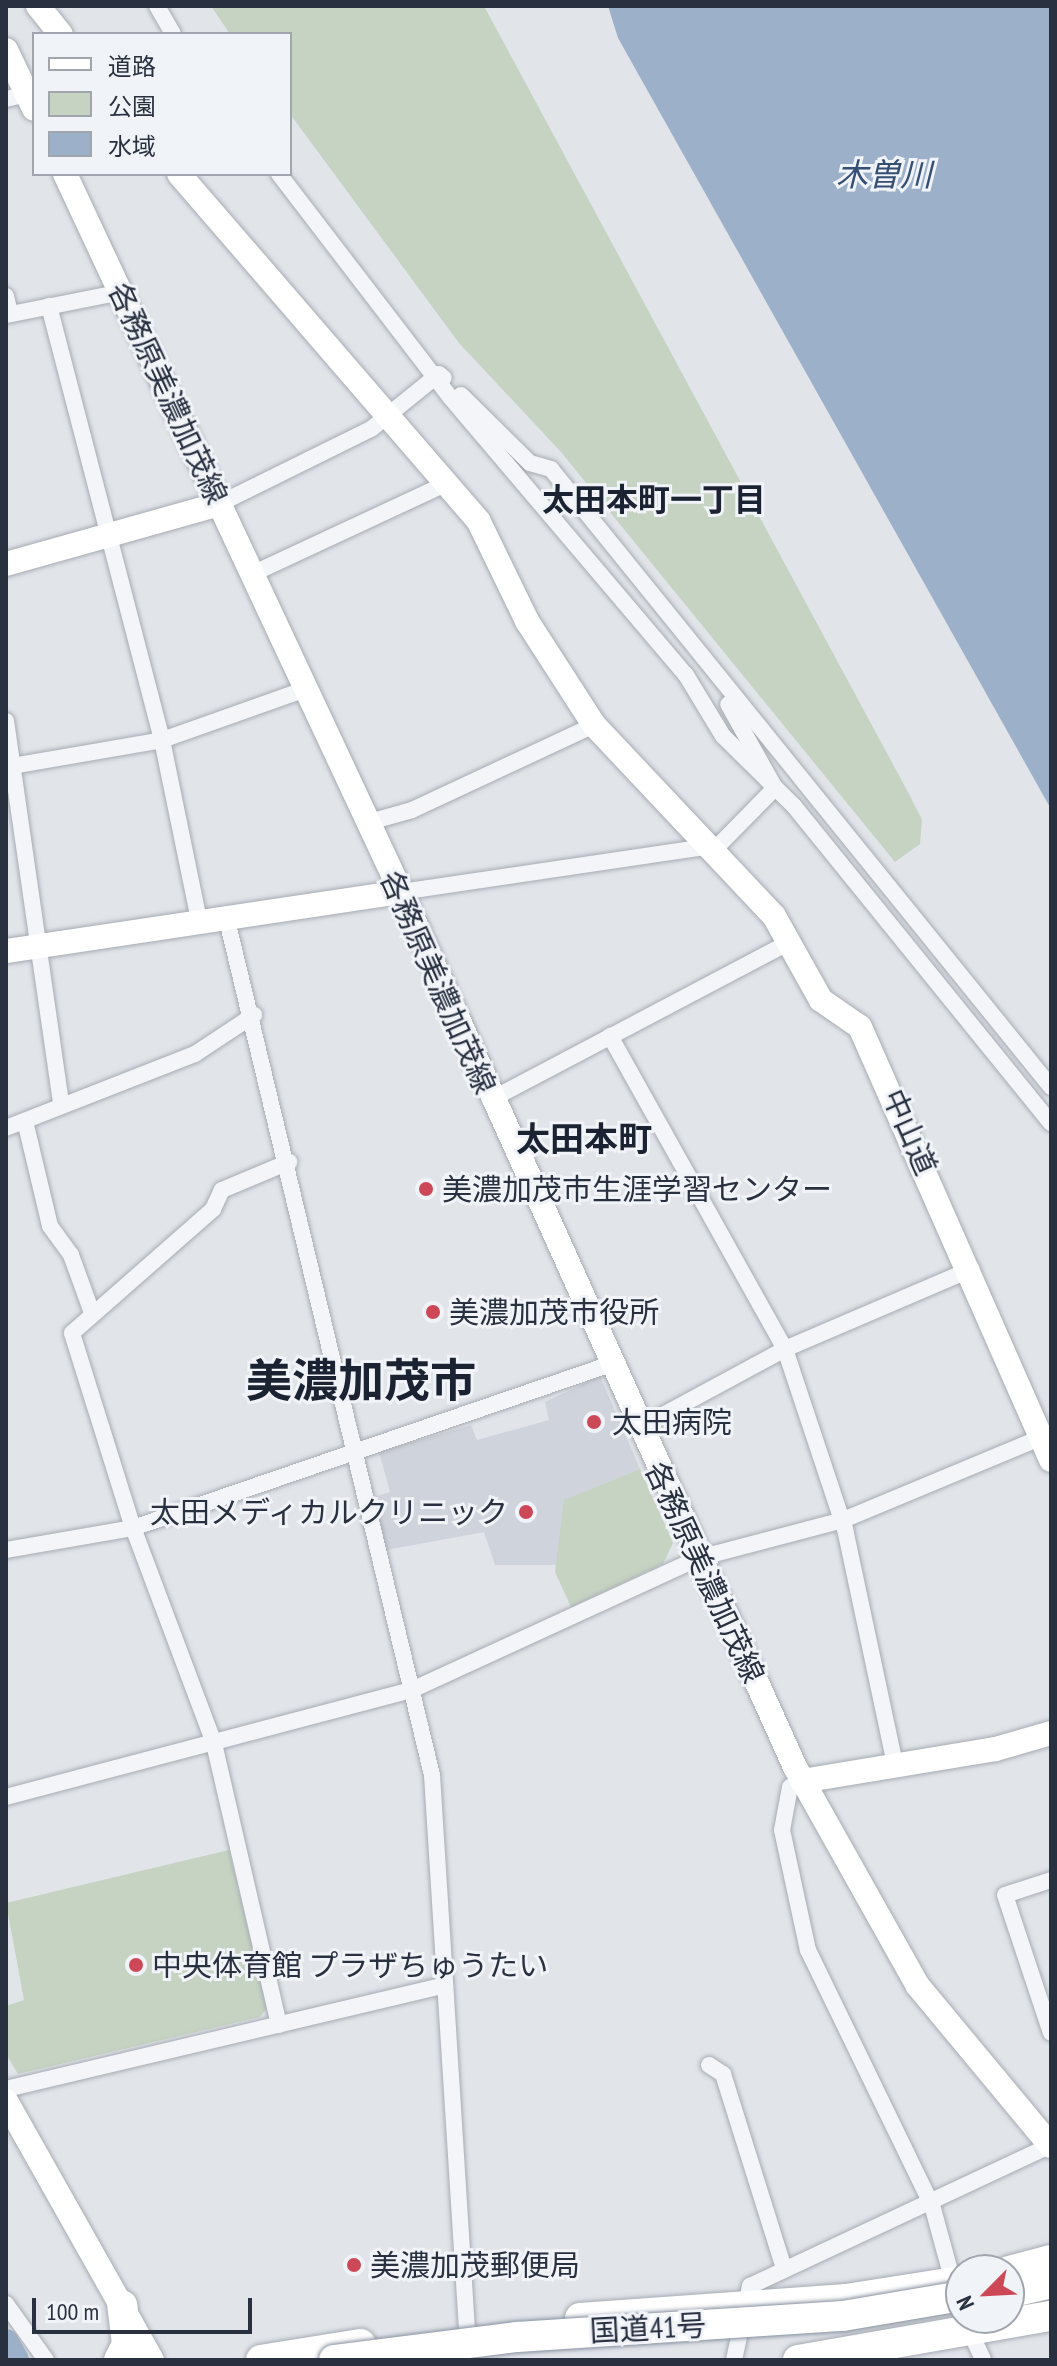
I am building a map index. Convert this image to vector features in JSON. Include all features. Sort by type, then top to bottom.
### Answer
[{"type":"highway","points":[[1025,2267],[1051,2260]]},
{"type":"highway","points":[[1025,2272],[1051,2274]]},
{"type":"highway","points":[[1025,2281],[1051,2274]]},
{"type":"highway","points":[[1025,2289],[1051,2283]]},
{"type":"highway","points":[[261,2360],[467,2329],[757,2297],[945,2291]]},
{"type":"highway","name":"国道41号","points":[[334,2360],[502,2338],[843,2316],[945,2294]]},
{"type":"highway","name":"国道41号","points":[[387,2360],[786,2329],[945,2294]]},
{"type":"highway","points":[[119,2360],[127,2344],[122,2305]]},
{"type":"highway","points":[[1025,2321],[1051,2316]]},
{"type":"highway","points":[[798,2360],[952,2334]]},
{"type":"street","points":[[38,6],[59,32]]},
{"type":"street","points":[[157,6],[172,32]]},
{"type":"street","points":[[6,50],[22,101]]},
{"type":"street","name":"各務原美濃加茂線","points":[[66,176],[303,690],[401,892],[490,1100],[802,1781],[918,1986],[1051,2146]]},
{"type":"street","name":"中山道","points":[[181,176],[385,418],[447,483],[479,522],[527,621],[594,725],[708,847],[790,942],[821,1000],[865,1036],[972,1269],[1046,1448]]},
{"type":"street","points":[[281,176],[439,374],[530,463],[551,469],[724,688],[1051,1087]]},
{"type":"street","points":[[6,296],[8,314],[122,292]]},
{"type":"street","points":[[49,306],[106,535],[162,740],[200,925]]},
{"type":"street","points":[[6,564],[219,504],[385,418],[439,374]]},
{"type":"street","points":[[439,374],[450,397],[686,675],[723,736],[775,788],[1051,1123]]},
{"type":"street","points":[[252,574],[447,483]]},
{"type":"street","points":[[724,688],[775,788]]},
{"type":"street","points":[[12,766],[162,740],[303,690]]},
{"type":"street","points":[[6,721],[61,1105]]},
{"type":"street","points":[[366,823],[412,810],[594,725]]},
{"type":"street","points":[[6,951],[200,925],[708,847],[775,788]]},
{"type":"street","points":[[227,920],[254,1015],[432,1775],[467,2329],[462,2360]]},
{"type":"street","points":[[490,1100],[790,942]]},
{"type":"street","points":[[6,1128],[195,1054],[254,1015]]},
{"type":"street","points":[[610,1036],[785,1349],[843,1520],[896,1768]]},
{"type":"street","points":[[25,1121],[50,1226],[71,1255],[91,1310]]},
{"type":"street","points":[[279,2025],[214,1743],[133,1528],[72,1333],[91,1310],[213,1209],[222,1190],[289,1162]]},
{"type":"street","points":[[639,1428],[785,1349],[972,1269]]},
{"type":"street","points":[[6,1550],[74,1544],[133,1528],[611,1364]]},
{"type":"street","points":[[6,1797],[414,1689],[699,1558],[843,1520],[1046,1448]]},
{"type":"street","points":[[947,2254],[932,2205],[808,1950],[782,1830],[790,1787],[802,1781],[896,1768],[1051,1733]]},
{"type":"street","points":[[1051,1880],[1005,1895],[1051,2033]]},
{"type":"street","points":[[6,2089],[445,1985]]},
{"type":"street","points":[[709,2065],[723,2074],[784,2269]]},
{"type":"street","points":[[6,2101],[152,2360]]},
{"type":"street","points":[[734,2360],[757,2297],[784,2269],[932,2205],[1051,2146]]},
{"type":"street","points":[[6,2304],[46,2360]]},
{"type":"shaded area","points":[[600,1376],[640,1469],[565,1500],[557,1565],[495,1565],[484,1532],[386,1550],[374,1497],[390,1492],[379,1452],[471,1425],[477,1440],[549,1420],[545,1402]]},
{"type":"green space","points":[[211,6],[484,6],[909,794],[922,820],[920,844],[895,862],[561,452],[459,343],[292,117],[292,32],[229,32]]},
{"type":"green space","points":[[640,1469],[673,1543],[663,1564],[571,1607],[555,1572],[564,1500]]},
{"type":"green space","name":"中央体育館 プラザちゅうたい","points":[[229,1850],[267,2008],[260,2017],[18,2074],[6,2054],[6,2006],[24,2000],[6,1903]]},
{"type":"water","name":"木曽川","points":[[608,6],[1051,6],[1051,809],[618,38]]},
{"type":"waterway","points":[[6,2342],[16,2360]]},
{"type":"place","name":"美濃加茂市生涯学習センター","points":[[426,1189]]},
{"type":"place","name":"美濃加茂市役所","points":[[433,1312]]},
{"type":"place","name":"太田病院","points":[[594,1422]]},
{"type":"place","name":"太田メディカルクリニック","points":[[526,1512]]},
{"type":"place","name":"中央体育館 プラザちゅうたい","points":[[136,1965]]},
{"type":"place","name":"美濃加茂郵便局","points":[[354,2265]]},
{"type":"district","name":"太田本町一丁目","points":[[654,499]]},
{"type":"district","name":"太田本町","points":[[584,1139]]},
{"type":"district","name":"美濃加茂市","points":[[361,1380]]}]
